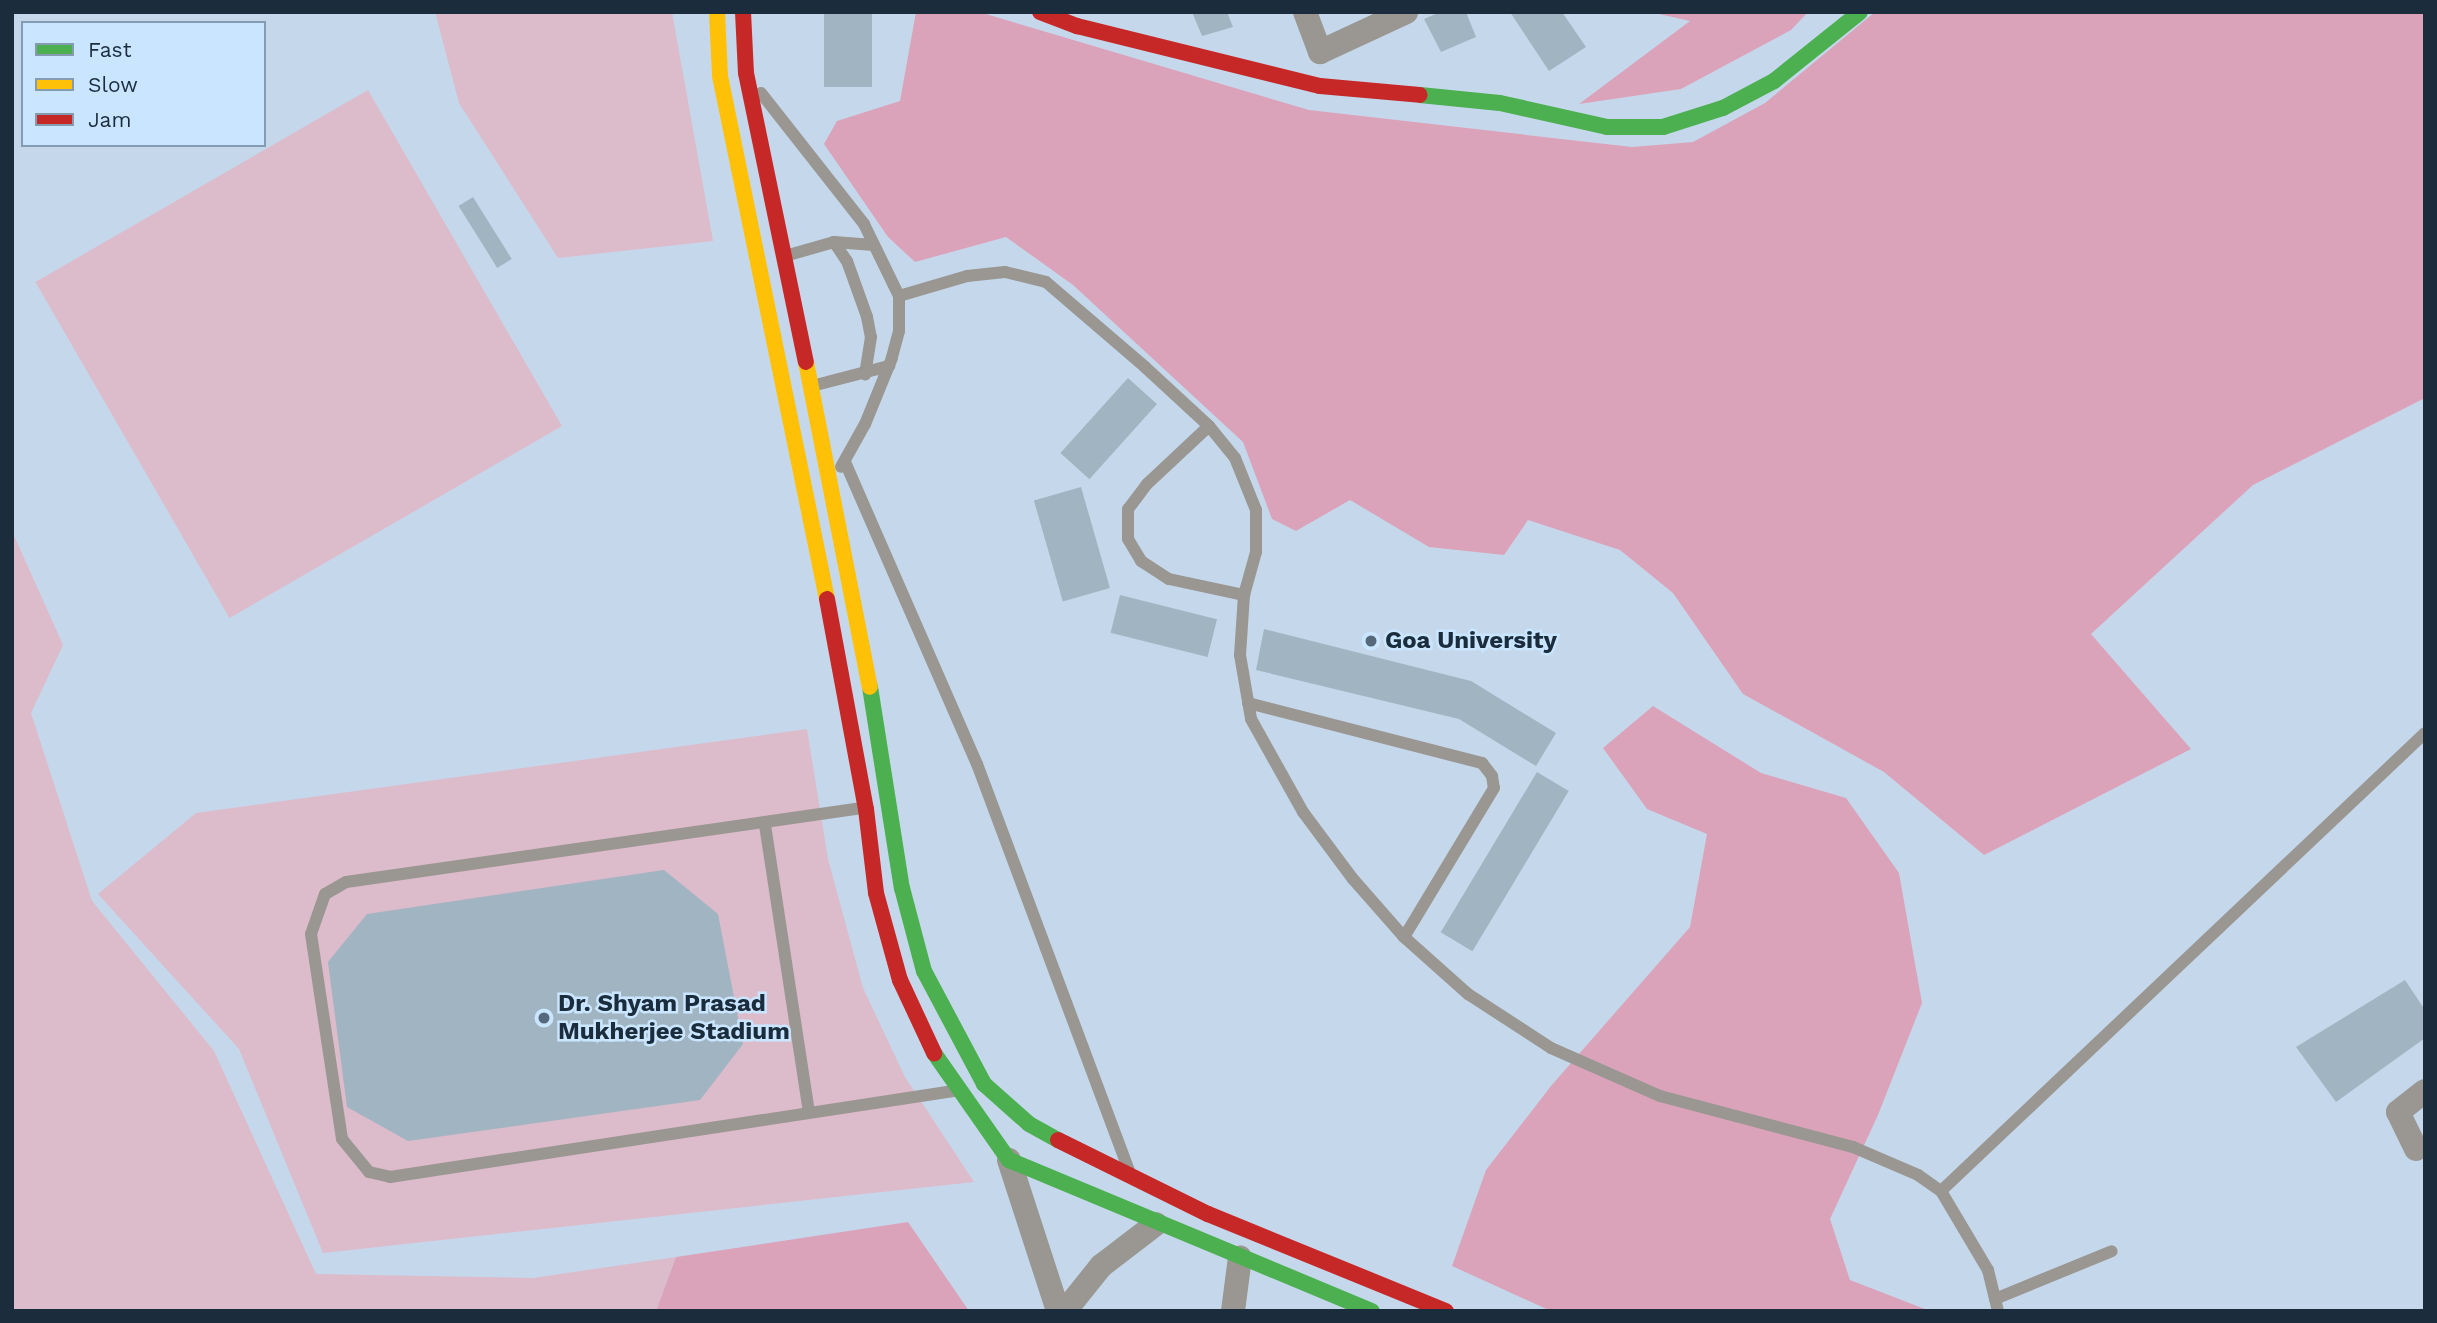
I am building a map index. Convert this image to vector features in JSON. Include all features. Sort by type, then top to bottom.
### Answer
[{"type":"main road","points":[[717,12],[720,76],[861,783],[876,893],[900,980],[957,1090],[1009,1160],[1156,1224],[1372,1311]]},
{"type":"main road","points":[[743,12],[746,73],[812,386],[887,780],[902,888],[924,971],[960,1046],[984,1084],[1029,1124],[1132,1179],[1406,1303],[1446,1311]]},
{"type":"main road","points":[[1040,12],[1077,26],[1320,86],[1500,103],[1607,127],[1663,127],[1723,108],[1774,81],[1860,12]]},
{"type":"main road","points":[[861,783],[887,780]]},
{"type":"street","points":[[1305,12],[1320,52],[1406,12]]},
{"type":"street","points":[[759,262],[785,257]]},
{"type":"street","points":[[2416,1149],[2398,1112],[2425,1091]]},
{"type":"street","points":[[1009,1160],[1058,1311]]},
{"type":"street","points":[[1065,1311],[1101,1266],[1156,1224]]},
{"type":"street","points":[[1233,1311],[1240,1257]]},
{"type":"lane","points":[[746,73],[864,224],[898,296],[899,331],[889,366],[845,463],[830,481]]},
{"type":"lane","points":[[785,257],[834,242],[874,245]]},
{"type":"lane","points":[[834,242],[847,261],[867,317],[871,337],[865,375]]},
{"type":"lane","points":[[898,296],[967,276],[1004,271],[1046,282],[1209,426],[1235,458],[1256,510],[1256,552],[1244,595],[1240,655],[1248,703],[1271,761],[1303,812],[1353,878],[1404,937],[1468,993],[1551,1048],[1660,1096],[1853,1147],[1918,1175],[1941,1191],[1987,1269],[1996,1305],[2112,1251]]},
{"type":"lane","points":[[812,386],[865,375],[889,366]]},
{"type":"lane","points":[[1209,426],[1147,484],[1128,509],[1128,539],[1141,561],[1169,579],[1244,595]]},
{"type":"lane","points":[[845,463],[976,764],[1132,1179]]},
{"type":"lane","points":[[1248,703],[1482,763],[1492,776],[1494,789],[1404,937]]},
{"type":"lane","points":[[1941,1191],[2425,733]]},
{"type":"lane","points":[[865,807],[765,825],[346,882],[325,894],[311,934],[340,1125],[351,1157],[369,1172],[390,1177],[957,1090]]},
{"type":"lane","points":[[765,825],[809,1111]]},
{"type":"shaded area","points":[[435,12],[672,12],[713,241],[558,258],[459,103]]},
{"type":"shaded area","points":[[916,12],[979,12],[1309,110],[1632,147],[1693,142],[1765,103],[1875,12],[2425,12],[2425,398],[2253,485],[2091,634],[2191,749],[1984,855],[1884,772],[1743,694],[1673,593],[1620,550],[1528,520],[1504,555],[1429,547],[1350,500],[1296,531],[1272,519],[1243,442],[1073,285],[1006,237],[915,262],[888,237],[824,144],[837,121],[900,101]]},
{"type":"shaded area","points":[[1650,12],[1808,12],[1791,30],[1681,89],[1579,104],[1690,21]]},
{"type":"shaded area","points":[[368,90],[562,426],[229,618],[35,282]]},
{"type":"shaded area","points":[[12,531],[63,645],[31,713],[92,901],[214,1051],[316,1274],[533,1278],[676,1257],[656,1311],[12,1311]]},
{"type":"shaded area","points":[[1653,706],[1761,773],[1846,798],[1899,873],[1922,1003],[1878,1115],[1830,1219],[1850,1280],[1930,1311],[1551,1311],[1452,1266],[1486,1170],[1551,1086],[1690,927],[1707,834],[1647,809],[1603,748]]},
{"type":"shaded area","name":"Dr. Shyam Prasad Mukherjee Stadium","points":[[807,729],[828,859],[863,988],[905,1077],[974,1182],[323,1253],[239,1049],[98,894],[196,813]]},
{"type":"shaded area","points":[[908,1222],[969,1311],[656,1311],[676,1257]]},
{"type":"building","points":[[824,12],[872,12],[872,87],[824,87]]},
{"type":"building","points":[[1192,12],[1227,12],[1233,27],[1202,36]]},
{"type":"building","points":[[1440,12],[1466,12],[1476,37],[1441,52],[1424,19]]},
{"type":"building","points":[[1510,12],[1562,12],[1586,47],[1549,71]]},
{"type":"building","points":[[473,197],[512,259],[497,268],[459,206]]},
{"type":"building","points":[[1128,378],[1157,404],[1089,479],[1060,453]]},
{"type":"building","points":[[1081,487],[1110,588],[1063,601],[1034,501]]},
{"type":"building","points":[[1120,595],[1217,619],[1208,657],[1111,633]]},
{"type":"building","points":[[1264,629],[1471,681],[1556,733],[1536,766],[1459,719],[1256,670]]},
{"type":"building","points":[[1537,772],[1569,791],[1472,951],[1441,932]]},
{"type":"building","points":[[664,870],[718,914],[743,1044],[700,1100],[408,1141],[347,1107],[328,962],[367,914]]},
{"type":"building","points":[[2405,980],[2425,1010],[2425,1038],[2336,1102],[2296,1047]]},
{"type":"traffic: fast","points":[[1420,95],[1500,103],[1607,127],[1663,127],[1723,108],[1774,81],[1860,12]]},
{"type":"traffic: fast","points":[[870,687],[902,888],[924,971],[984,1084],[1029,1124],[1058,1140]]},
{"type":"traffic: fast","points":[[934,1053],[1009,1160],[1372,1311]]},
{"type":"traffic: slow","points":[[717,12],[720,76],[827,599]]},
{"type":"traffic: slow","points":[[806,362],[870,687]]},
{"type":"traffic: jam","points":[[743,12],[746,73],[806,362]]},
{"type":"traffic: jam","points":[[1040,12],[1077,26],[1320,86],[1420,95]]},
{"type":"traffic: jam","points":[[827,599],[866,809],[876,893],[900,980],[934,1053]]},
{"type":"traffic: jam","points":[[1058,1140],[1208,1214],[1446,1311]]},
{"type":"place","name":"Goa University","points":[[1371,641]]},
{"type":"place","name":"Dr. Shyam Prasad Mukherjee Stadium","points":[[544,1018]]}]
